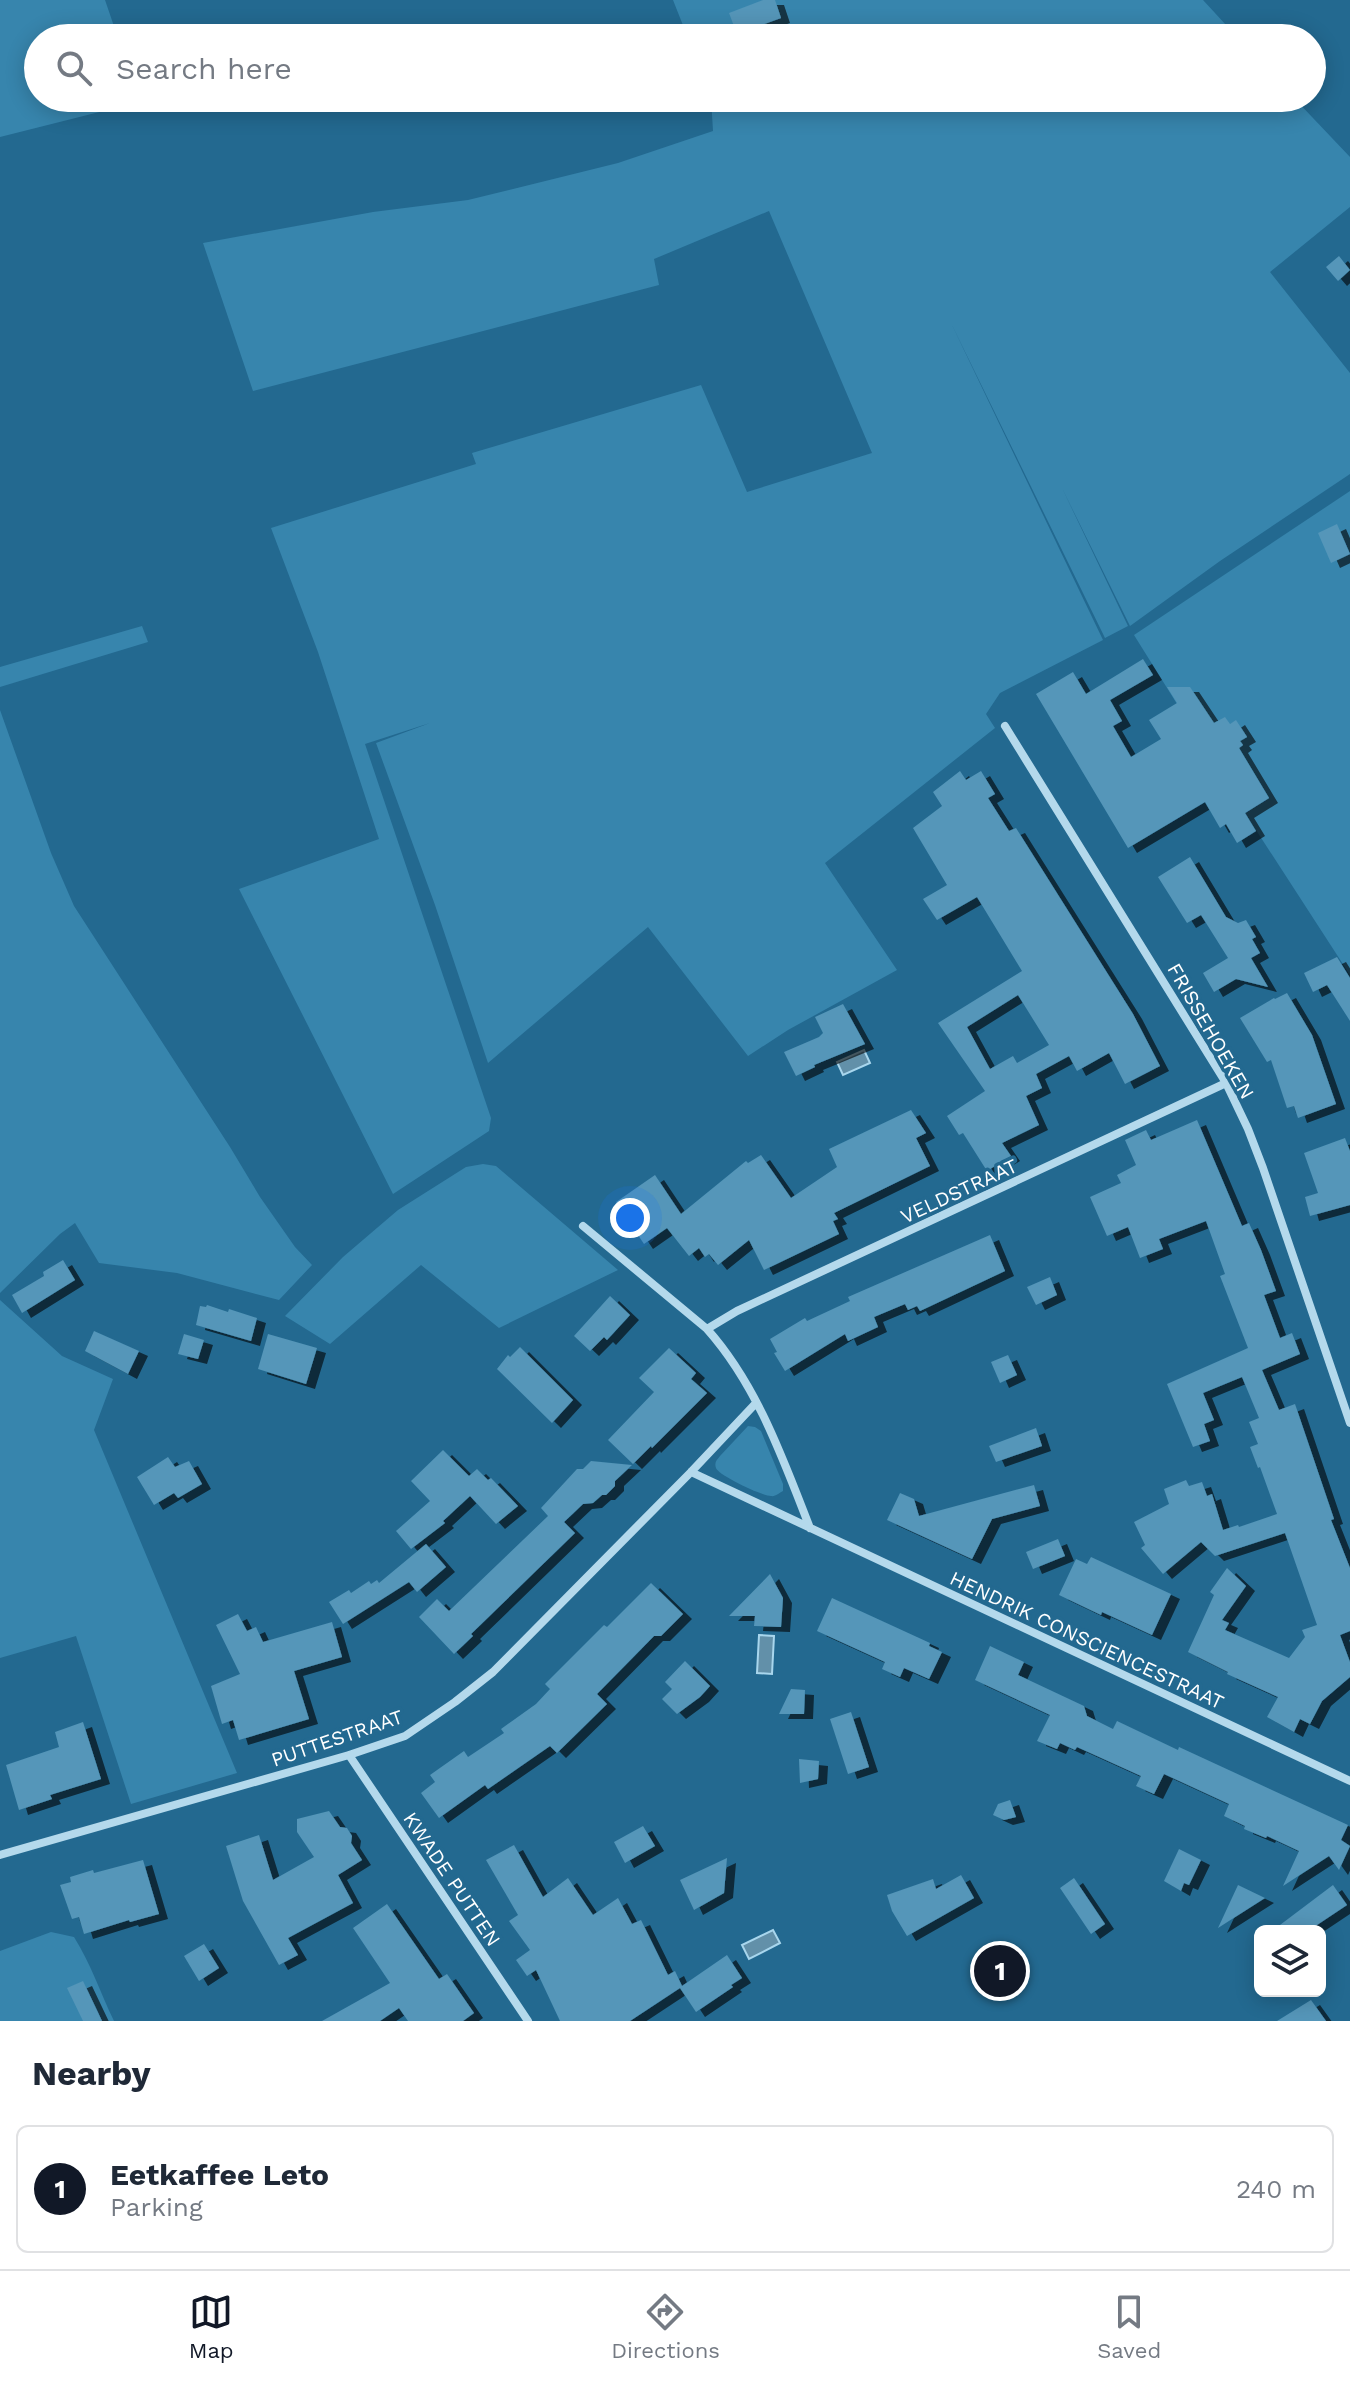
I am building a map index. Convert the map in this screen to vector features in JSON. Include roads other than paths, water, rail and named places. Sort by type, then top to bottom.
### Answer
[{"type":"street","name":"FRISSEHOEKEN","points":[[1005,726],[1226,1083],[1263,1168],[1350,1423]]},
{"type":"street","name":"VELDSTRAAT","points":[[707,1329],[737,1311],[1226,1083]]},
{"type":"street","points":[[583,1226],[707,1329],[723,1347],[782,1455],[810,1529]]},
{"type":"street","name":"PUTTESTRAAT","points":[[0,1855],[349,1755],[405,1736],[493,1672],[756,1403]]},
{"type":"street","name":"HENDRIK CONSCIENCESTRAAT","points":[[691,1472],[1350,1781]]},
{"type":"street","name":"KWADE PUTTEN","points":[[349,1755],[528,2021]]},
{"type":"place","name":"Eetkaffee Leto","points":[[1000,1971]]}]
